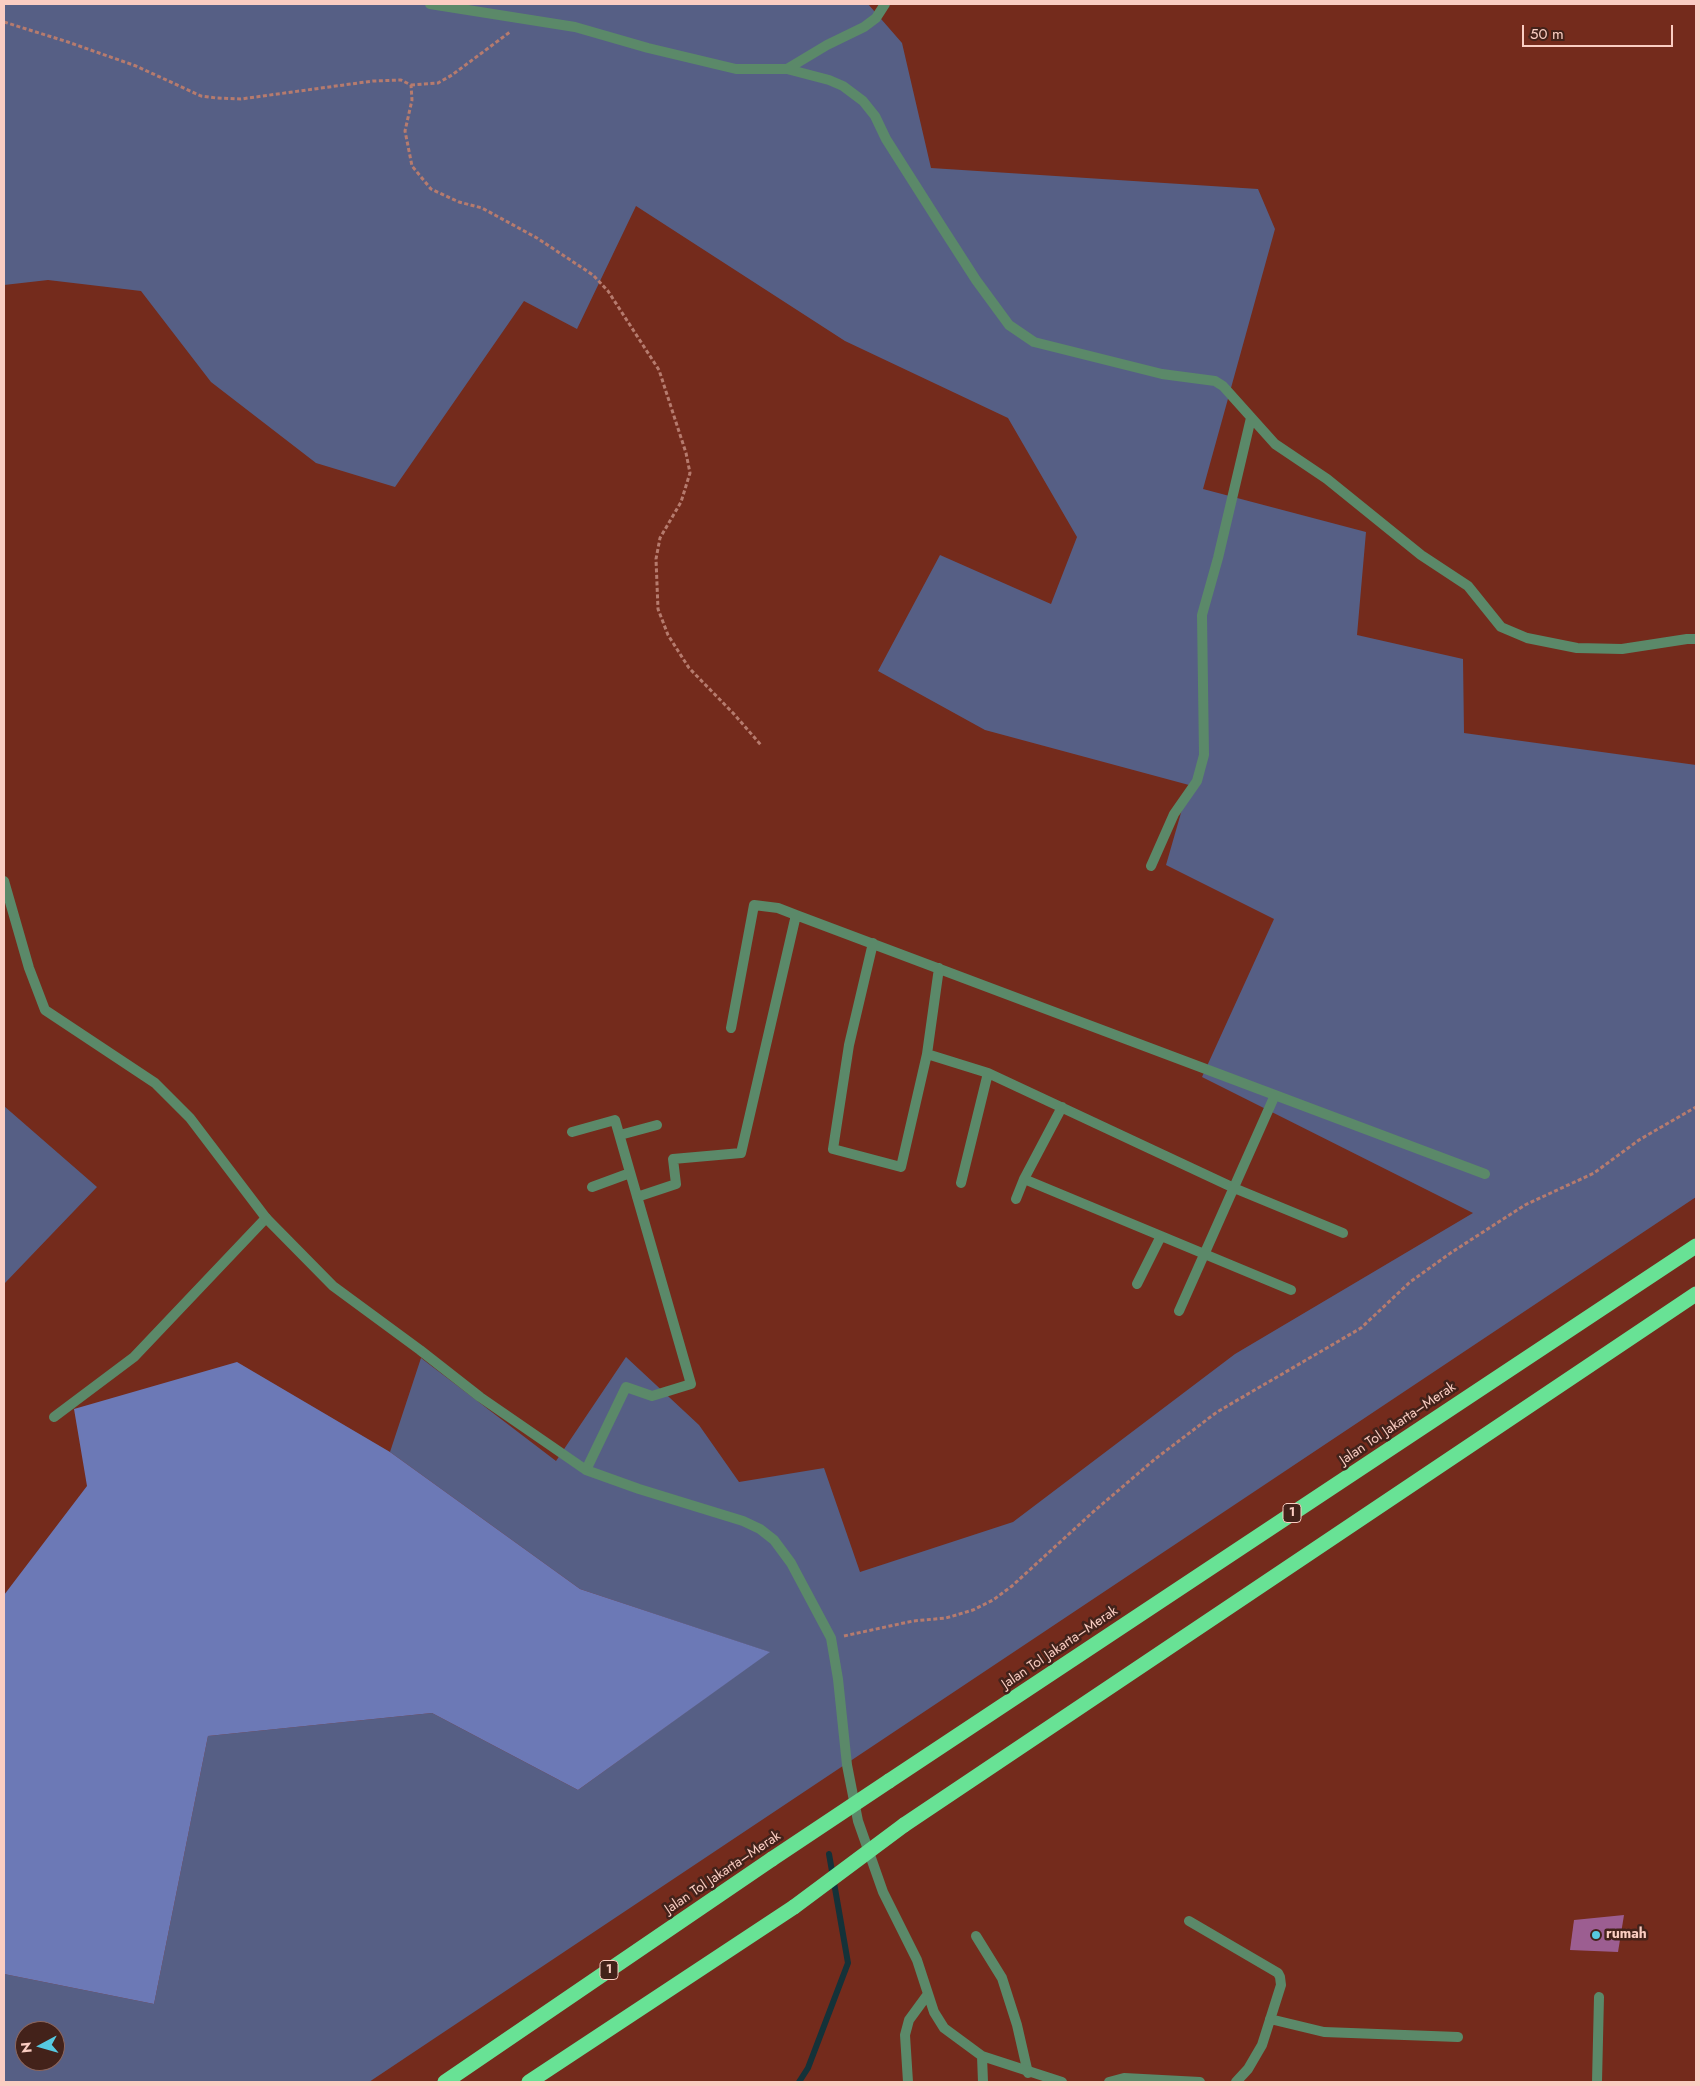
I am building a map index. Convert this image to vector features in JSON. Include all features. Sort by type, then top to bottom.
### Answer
[{"type":"highway","name":"Jalan Tol Jakarta–Merak","points":[[445,2082],[772,1858],[1696,1246]]},
{"type":"highway","points":[[529,2082],[794,1907],[904,1825],[1696,1294]]},
{"type":"street","points":[[430,4],[575,27],[648,48],[736,69],[787,69],[836,83],[863,100],[875,116],[886,139],[971,272],[1009,325],[1034,342],[1079,355],[1162,374],[1215,380],[1223,386],[1275,444],[1327,479],[1421,555],[1468,586],[1501,627],[1527,638],[1577,648],[1622,649],[1687,639],[1696,640]]},
{"type":"street","points":[[787,69],[827,45],[864,27],[876,18],[885,4]]},
{"type":"street","points":[[1151,866],[1174,814],[1197,781],[1204,756],[1202,615],[1218,558],[1251,418]]},
{"type":"street","points":[[4,881],[29,968],[41,1004],[45,1010],[155,1083],[190,1118],[266,1218],[333,1286],[480,1397],[586,1470],[639,1489],[743,1521],[760,1529],[774,1540],[791,1563],[831,1638],[838,1679],[847,1766],[858,1821],[883,1892],[917,1960],[934,2012],[944,2028],[982,2056],[1062,2082]]},
{"type":"street","points":[[731,1028],[754,906],[778,908],[1485,1174]]},
{"type":"street","points":[[637,1197],[676,1184],[673,1159],[741,1154],[796,915]]},
{"type":"street","points":[[873,943],[849,1045],[833,1149],[901,1167],[927,1054],[939,968]]},
{"type":"street","points":[[927,1054],[988,1073],[1234,1188],[1343,1232]]},
{"type":"street","points":[[960,1182],[988,1073]]},
{"type":"street","points":[[1179,1311],[1275,1095]]},
{"type":"street","points":[[1016,1199],[1024,1179],[1062,1106]]},
{"type":"street","points":[[572,1132],[615,1120],[691,1384],[652,1396],[626,1387],[586,1470]]},
{"type":"street","points":[[620,1135],[657,1125]]},
{"type":"street","points":[[592,1187],[630,1173]]},
{"type":"street","points":[[1024,1179],[1291,1290]]},
{"type":"street","points":[[54,1417],[134,1357],[266,1218]]},
{"type":"street","points":[[1137,1284],[1161,1236]]},
{"type":"street","points":[[1190,1921],[1278,1973],[1281,1985],[1262,2045],[1248,2069],[1236,2082]]},
{"type":"street","points":[[976,1936],[1002,1978],[1017,2025],[1028,2072]]},
{"type":"street","points":[[908,2082],[905,2035],[909,2020],[928,1994]]},
{"type":"street","points":[[1597,2082],[1598,1998]]},
{"type":"street","points":[[1270,2020],[1324,2032],[1458,2037]]},
{"type":"street","points":[[982,2056],[983,2082]]},
{"type":"street","points":[[1108,2082],[1124,2078],[1200,2082]]},
{"type":"path","points":[[4,22],[136,66],[201,96],[241,99],[373,81],[401,80],[411,85],[438,83],[452,75],[526,20]]},
{"type":"path","points":[[411,85],[412,100],[405,131],[412,166],[431,189],[459,202],[482,208],[537,238],[592,275],[608,291],[659,370],[686,452],[690,473],[681,502],[660,538],[656,559],[658,609],[668,635],[689,668],[761,745]]},
{"type":"path","points":[[831,1638],[914,1620],[946,1618],[973,1610],[993,1600],[1012,1586],[1093,1512],[1155,1459],[1217,1412],[1361,1328],[1410,1282],[1460,1246],[1525,1205],[1594,1173],[1639,1140],[1696,1107]]},
{"type":"shaded area","points":[[4,4],[868,4],[902,43],[931,168],[1258,189],[1275,229],[1203,489],[1366,532],[1357,635],[1463,659],[1464,733],[1696,765],[1696,1197],[369,2082],[4,2082],[4,1974],[154,2004],[208,1736],[432,1713],[578,1790],[769,1652],[580,1589],[390,1452],[421,1358],[556,1461],[626,1357],[699,1425],[739,1482],[824,1468],[860,1572],[1013,1522],[1235,1354],[1473,1213],[1202,1077],[1274,919],[1166,865],[1189,785],[985,730],[878,671],[940,555],[1051,604],[1077,537],[1008,418],[845,341],[636,206],[577,329],[524,301],[395,487],[316,463],[211,382],[141,291],[48,280],[4,285]]},
{"type":"shaded area","points":[[4,1106],[97,1187],[4,1284]]},
{"type":"shaded area","points":[[237,1362],[390,1452],[580,1589],[770,1652],[578,1790],[432,1713],[208,1736],[154,2004],[4,1974],[4,1595],[87,1486],[74,1409]]},
{"type":"building","name":"rumah","points":[[1624,1915],[1618,1952],[1570,1950],[1574,1920]]},
{"type":"waterway","points":[[799,2082],[808,2068],[848,1963],[829,1854]]},
{"type":"place","name":"rumah","points":[[1596,1935]]}]
